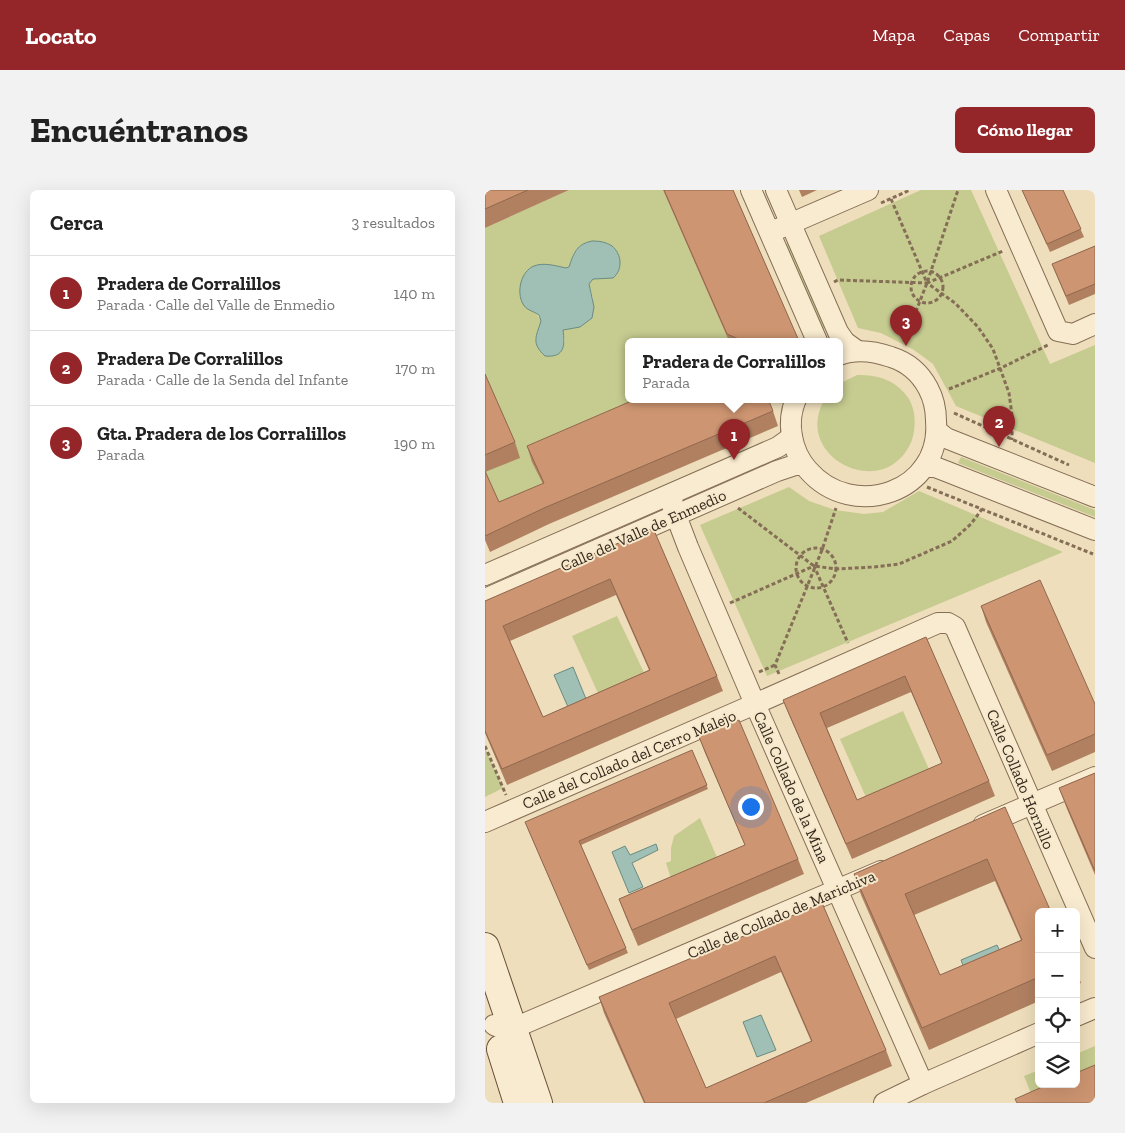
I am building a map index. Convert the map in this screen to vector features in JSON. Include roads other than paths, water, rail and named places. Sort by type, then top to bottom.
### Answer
[{"type":"main road","points":[[485,947],[504,1027],[518,1103]]},
{"type":"main road","points":[[485,1000],[504,1027],[538,1103]]},
{"type":"street","points":[[751,190],[816,338]]},
{"type":"street","points":[[776,190],[842,338]]},
{"type":"street","points":[[996,190],[1058,331],[1070,333],[1095,324]]},
{"type":"street","points":[[769,232],[791,223],[871,198]]},
{"type":"street","points":[[843,339],[847,353],[874,351],[899,359],[918,374],[934,400],[937,431],[934,447],[917,474]]},
{"type":"street","points":[[795,403],[791,423],[792,437],[803,464],[825,486],[841,493],[855,497],[870,497],[898,489],[917,474],[935,467],[1095,530]]},
{"type":"street","points":[[937,431],[946,438],[1095,498]]},
{"type":"street","name":"Calle del Valle de Enmedio","points":[[485,575],[778,447],[792,437]]},
{"type":"street","name":"Calle del Valle de Enmedio","points":[[485,599],[787,467],[803,464]]},
{"type":"street","name":"Calle Collado de la Mina","points":[[673,494],[671,505],[675,516],[755,704],[839,890],[923,1084]]},
{"type":"street","name":"Calle del Collado del Cerro Malejo","points":[[485,822],[938,623]]},
{"type":"street","name":"Calle Collado Hornillo","points":[[938,623],[948,623],[955,628],[1095,948]]},
{"type":"street","points":[[963,834],[1095,777]]},
{"type":"street","name":"Calle de Collado de Marichiva","points":[[504,1027],[839,890],[901,862]]},
{"type":"street","points":[[1080,1014],[1095,1008]]},
{"type":"street","points":[[884,1103],[1035,1035]]},
{"type":"water","points":[[592,241],[607,244],[615,249],[620,262],[618,271],[613,278],[593,279],[589,284],[594,307],[592,318],[580,327],[563,330],[564,341],[560,353],[545,356],[536,343],[536,336],[541,321],[539,315],[526,308],[521,299],[520,288],[523,277],[534,266],[542,264],[569,267],[579,247]]},
{"type":"water","points":[[573,667],[586,699],[568,707],[554,675]]},
{"type":"water","points":[[656,844],[658,850],[632,863],[643,887],[629,893],[612,852],[625,846],[630,855]]},
{"type":"water","points":[[997,945],[1006,964],[969,980],[961,960]]},
{"type":"water","points":[[761,1015],[776,1050],[757,1057],[743,1022]]},
{"type":"place","name":"Gta. Pradera de los Corralillos","points":[[906,346]]},
{"type":"place","name":"Pradera De Corralillos","points":[[999,447]]},
{"type":"place","name":"Pradera de Corralillos","points":[[734,460]]}]
